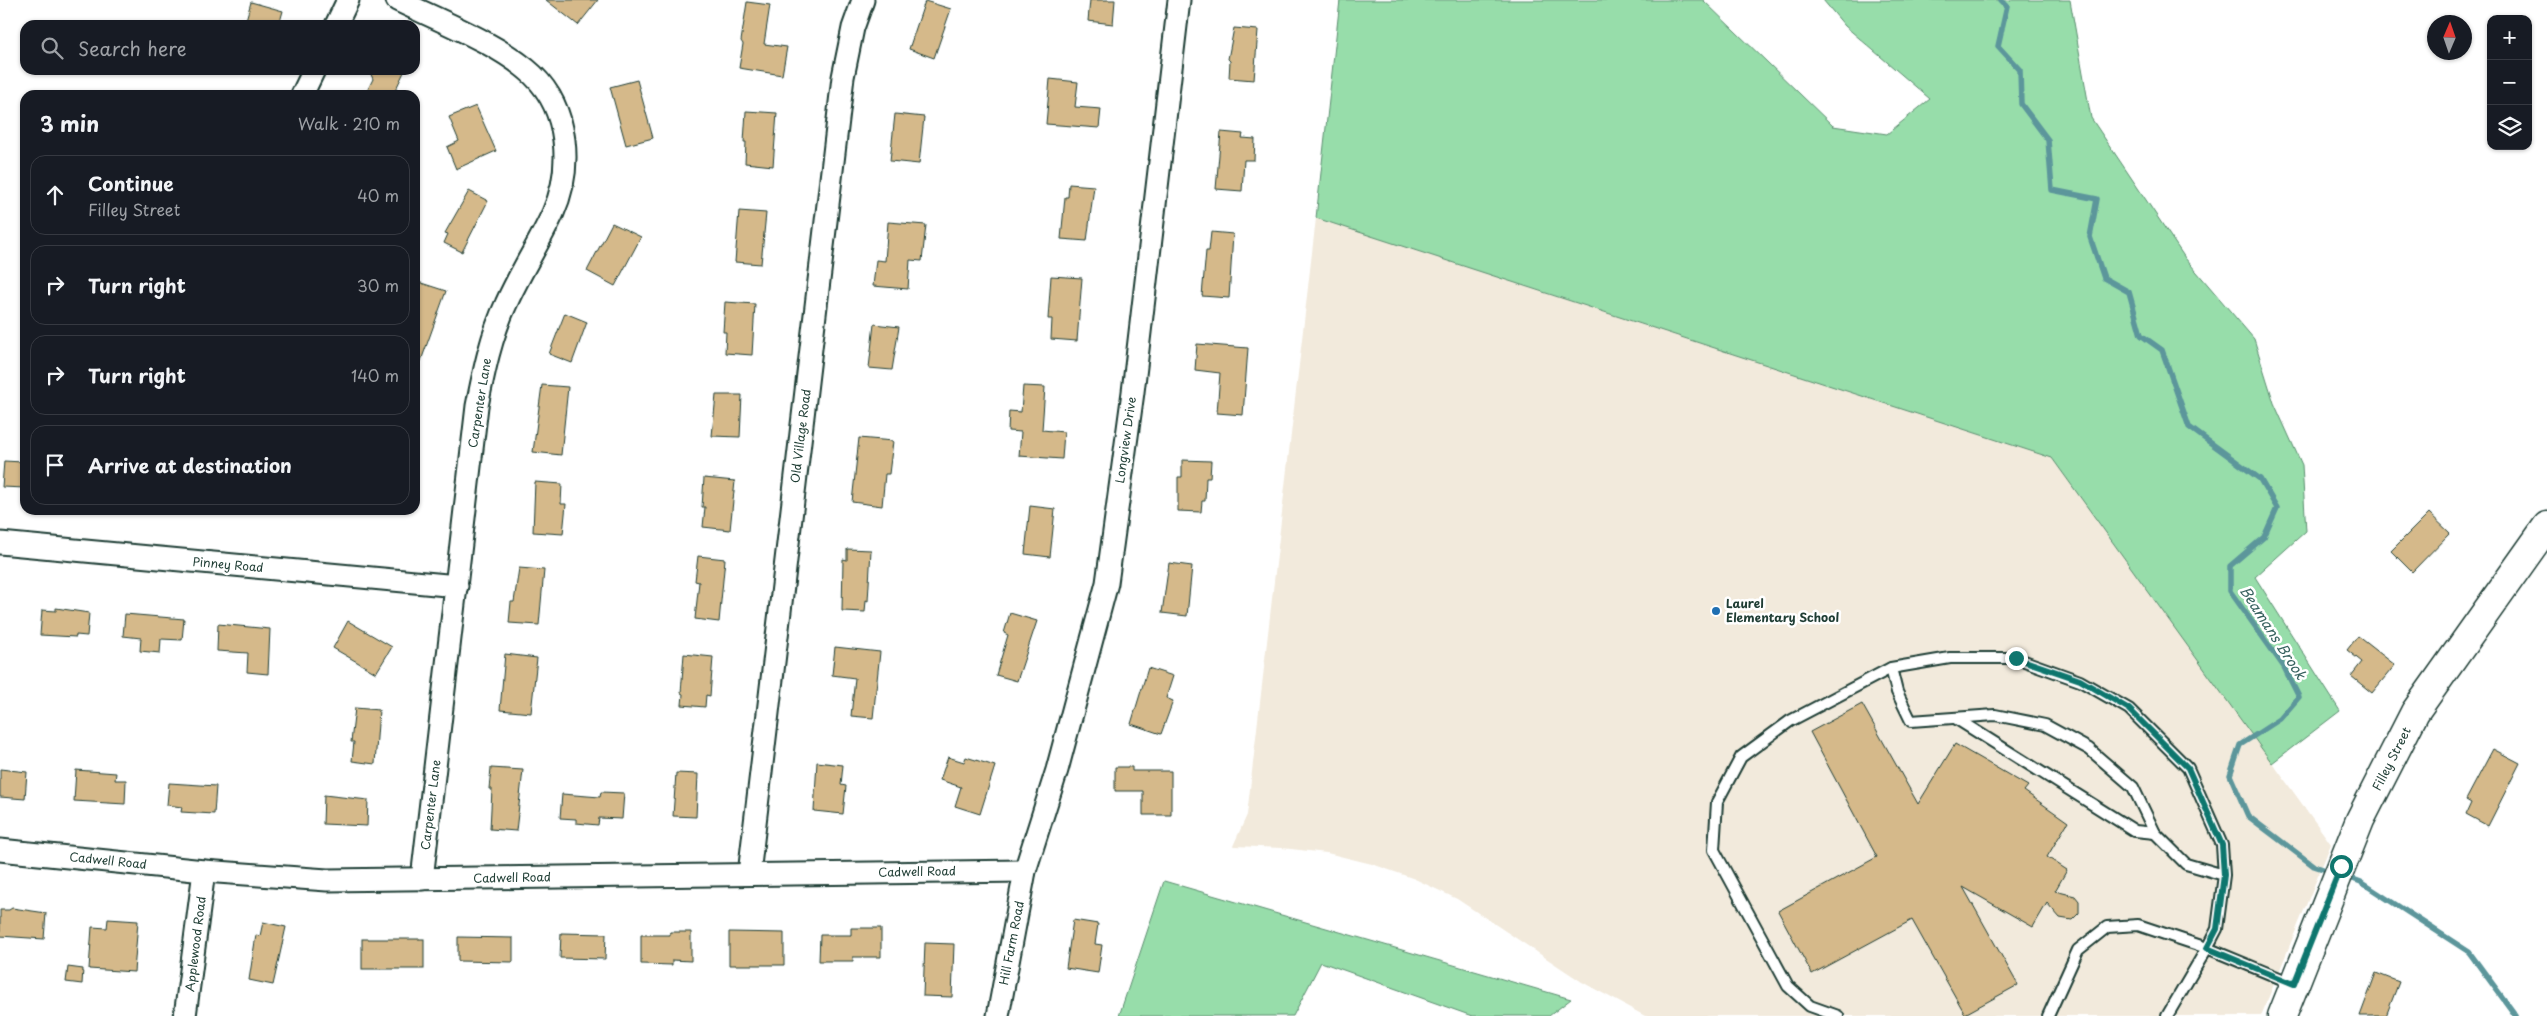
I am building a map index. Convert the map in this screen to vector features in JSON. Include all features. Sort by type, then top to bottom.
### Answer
[{"type":"street","points":[[338,20],[348,0]]},
{"type":"street","name":"Carpenter Lane","points":[[397,0],[502,52],[533,75],[551,98],[560,116],[565,139],[564,172],[554,211],[505,304],[486,359],[477,406],[422,879]]},
{"type":"street","name":"Old Village Road","points":[[749,874],[843,77],[853,28],[863,0]]},
{"type":"street","name":"Longview Drive","points":[[1025,871],[1057,770],[1107,583],[1133,392],[1179,0]]},
{"type":"street","points":[[304,90],[312,75]]},
{"type":"street","name":"Filley Street","points":[[2282,1016],[2360,820],[2415,712],[2547,526]]},
{"type":"street","name":"Pinney Road","points":[[0,543],[457,586]]},
{"type":"street","name":"Cadwell Road","points":[[0,850],[204,871],[327,880],[1025,871]]},
{"type":"street","name":"Applewood Road","points":[[185,1016],[204,871]]},
{"type":"street","name":"Hill Farm Road","points":[[998,1016],[1025,871]]},
{"type":"lane","points":[[1838,1016],[1810,1006],[1788,986],[1714,850],[1717,802],[1741,757],[1790,721],[1891,668],[1950,658],[2016,658],[2080,680],[2129,709],[2188,768],[2222,845],[2224,875],[2217,929],[2167,1016]]},
{"type":"lane","points":[[1891,668],[1897,692],[1911,721],[1995,715],[2045,725],[2089,749],[2133,787],[2155,833],[2186,864],[2224,875]]},
{"type":"lane","points":[[1955,718],[2135,831],[2155,833]]},
{"type":"lane","points":[[2048,1016],[2078,950],[2106,927],[2138,925],[2207,948],[2294,984]]},
{"type":"shaded area","name":"Laurel Elementary School","points":[[1316,218],[2052,458],[2331,844],[2261,1016],[1645,1016],[1582,982],[1457,899],[1415,879],[1372,864],[1327,853],[1282,848],[1233,846],[1247,815]]},
{"type":"green space","points":[[1340,0],[1703,0],[1833,126],[1887,134],[1930,99],[1845,26],[1823,0],[2070,0],[2091,118],[2185,258],[2254,339],[2274,403],[2302,465],[2306,531],[2255,577],[2340,711],[2272,763],[2052,458],[1316,218]]},
{"type":"green space","points":[[1164,881],[1571,999],[1549,1016],[1472,1016],[1321,962],[1293,1016],[1119,1016]]},
{"type":"building","points":[[546,0],[598,0],[578,25]]},
{"type":"building","points":[[1090,0],[1115,0],[1113,24],[1088,21]]},
{"type":"building","points":[[925,1],[951,9],[934,58],[909,49]]},
{"type":"building","points":[[251,2],[283,11],[280,20],[246,20]]},
{"type":"building","points":[[747,2],[770,5],[764,44],[787,47],[782,75],[739,68]]},
{"type":"building","points":[[1234,28],[1258,30],[1254,80],[1229,78],[1230,61],[1228,59]]},
{"type":"building","points":[[371,75],[403,75],[395,90],[368,90],[373,79]]},
{"type":"building","points":[[1050,79],[1078,82],[1075,107],[1101,109],[1099,128],[1046,124]]},
{"type":"building","points":[[637,80],[653,138],[626,145],[610,87]]},
{"type":"building","points":[[476,106],[496,151],[456,169],[447,147],[459,141],[449,117]]},
{"type":"building","points":[[746,111],[777,113],[773,166],[745,163]]},
{"type":"building","points":[[895,114],[924,117],[919,164],[890,161]]},
{"type":"building","points":[[1221,132],[1243,134],[1242,138],[1255,139],[1254,160],[1244,160],[1242,191],[1216,189]]},
{"type":"building","points":[[1069,184],[1094,186],[1087,241],[1061,239],[1065,197],[1068,197]]},
{"type":"building","points":[[469,191],[488,201],[462,252],[444,243],[448,234],[445,233]]},
{"type":"building","points":[[739,211],[766,213],[761,264],[735,262]]},
{"type":"building","points":[[888,222],[926,225],[922,261],[910,260],[908,289],[873,286],[876,260],[885,261]]},
{"type":"building","points":[[612,223],[641,237],[615,286],[587,271]]},
{"type":"building","points":[[1211,232],[1233,234],[1229,298],[1202,296],[1206,251],[1209,251]]},
{"type":"building","points":[[1051,276],[1082,278],[1077,341],[1051,339],[1052,319],[1048,319]]},
{"type":"building","points":[[420,283],[446,291],[420,364]]},
{"type":"building","points":[[725,302],[755,304],[752,355],[725,353],[726,332],[723,332]]},
{"type":"building","points":[[565,313],[587,322],[572,363],[549,354]]},
{"type":"building","points":[[874,324],[899,327],[892,370],[869,368]]},
{"type":"building","points":[[1197,344],[1248,348],[1243,415],[1217,413],[1220,373],[1195,370]]},
{"type":"building","points":[[542,385],[568,387],[561,455],[533,452]]},
{"type":"building","points":[[1023,386],[1045,387],[1042,430],[1064,432],[1062,459],[1019,456],[1021,432],[1008,431],[1009,411],[1021,412]]},
{"type":"building","points":[[716,395],[742,395],[740,437],[712,436]]},
{"type":"building","points":[[859,438],[893,441],[889,474],[885,474],[882,506],[852,502]]},
{"type":"building","points":[[1182,460],[1211,461],[1210,478],[1206,478],[1205,501],[1202,501],[1201,512],[1178,511],[1178,477],[1182,477]]},
{"type":"building","points":[[4,461],[20,462],[20,488],[2,487]]},
{"type":"building","points":[[704,478],[735,481],[730,530],[703,527],[705,507],[702,507]]},
{"type":"building","points":[[535,482],[562,484],[561,504],[566,504],[563,534],[533,532]]},
{"type":"building","points":[[1030,506],[1055,509],[1050,557],[1025,554]]},
{"type":"building","points":[[2429,513],[2450,533],[2412,572],[2391,551]]},
{"type":"building","points":[[847,549],[871,550],[868,601],[866,600],[865,612],[842,611],[843,559],[847,560]]},
{"type":"building","points":[[698,556],[725,559],[719,622],[695,619],[699,582],[695,581]]},
{"type":"building","points":[[1169,563],[1192,566],[1187,616],[1162,613]]},
{"type":"building","points":[[519,568],[544,570],[539,625],[509,623],[511,602],[514,602]]},
{"type":"building","points":[[56,608],[89,613],[87,636],[40,635],[42,610],[56,611]]},
{"type":"building","points":[[1010,613],[1037,621],[1017,681],[996,675],[1008,635],[1004,633]]},
{"type":"building","points":[[125,614],[184,619],[182,640],[161,639],[160,653],[140,651],[141,638],[123,636]]},
{"type":"building","points":[[348,621],[392,647],[376,673],[333,648]]},
{"type":"building","points":[[218,624],[270,629],[268,674],[247,672],[248,653],[217,651]]},
{"type":"building","points":[[2358,636],[2395,665],[2372,693],[2351,676],[2362,662],[2347,650]]},
{"type":"building","points":[[835,647],[880,652],[873,718],[851,716],[855,678],[832,675]]},
{"type":"building","points":[[505,654],[537,658],[531,713],[500,710]]},
{"type":"building","points":[[684,654],[713,657],[710,696],[706,695],[705,707],[682,705]]},
{"type":"building","points":[[1148,668],[1173,676],[1166,698],[1173,701],[1161,734],[1131,724]]},
{"type":"building","points":[[1862,704],[1918,804],[1955,744],[2028,786],[2024,791],[2068,822],[2047,857],[2067,870],[2055,891],[2075,896],[2079,901],[2079,913],[2072,920],[2060,918],[2047,903],[2033,927],[1963,887],[2018,985],[1965,1014],[1912,920],[1812,974],[1778,911],[1877,857],[1810,732]]},
{"type":"building","points":[[355,708],[379,710],[375,764],[352,761],[354,742],[351,742]]},
{"type":"building","points":[[2493,749],[2520,763],[2488,826],[2466,814],[2471,803],[2466,800]]},
{"type":"building","points":[[948,757],[964,762],[966,757],[995,766],[980,814],[955,806],[961,787],[940,780]]},
{"type":"building","points":[[817,762],[843,765],[841,785],[846,786],[843,814],[814,811]]},
{"type":"building","points":[[1115,767],[1132,767],[1132,771],[1171,771],[1171,815],[1143,815],[1143,791],[1115,791]]},
{"type":"building","points":[[491,768],[523,770],[516,831],[490,829],[492,789],[489,789]]},
{"type":"building","points":[[0,769],[27,772],[25,799],[0,797]]},
{"type":"building","points":[[76,770],[116,773],[115,780],[126,780],[125,804],[74,801]]},
{"type":"building","points":[[676,773],[698,774],[696,817],[673,816]]},
{"type":"building","points":[[169,783],[216,786],[214,814],[181,812],[182,807],[167,805]]},
{"type":"building","points":[[601,792],[624,793],[622,819],[599,818],[598,825],[576,823],[576,819],[560,818],[562,794],[600,797]]},
{"type":"building","points":[[324,795],[368,800],[367,826],[323,824]]},
{"type":"building","points":[[12,908],[46,913],[44,939],[0,936],[0,910]]},
{"type":"building","points":[[108,919],[138,921],[134,972],[89,969],[92,927],[107,928]]},
{"type":"building","points":[[1073,920],[1098,924],[1095,944],[1102,945],[1098,973],[1066,968]]},
{"type":"building","points":[[263,922],[286,927],[273,985],[249,980],[256,935],[260,936]]},
{"type":"building","points":[[851,928],[881,928],[881,957],[853,957],[853,961],[819,961],[820,935],[851,935]]},
{"type":"building","points":[[670,932],[691,932],[691,961],[672,960],[672,965],[641,964],[641,935],[670,935]]},
{"type":"building","points":[[729,932],[784,933],[784,965],[729,965]]},
{"type":"building","points":[[561,933],[606,934],[605,959],[560,958]]},
{"type":"building","points":[[458,937],[513,938],[513,962],[458,961]]},
{"type":"building","points":[[362,939],[424,939],[424,969],[362,969]]},
{"type":"building","points":[[925,943],[954,944],[952,997],[923,996]]},
{"type":"building","points":[[68,967],[83,969],[82,984],[66,982]]},
{"type":"building","points":[[2376,973],[2399,982],[2386,1016],[2360,1016]]},
{"type":"waterway","name":"Beamans Brook","points":[[2001,0],[2007,6],[1998,46],[2020,70],[2021,104],[2048,140],[2052,190],[2097,199],[2090,237],[2104,278],[2129,292],[2141,335],[2162,350],[2189,427],[2260,479],[2277,508],[2264,537],[2230,566],[2230,591],[2284,667],[2299,697],[2280,719],[2240,745],[2230,775],[2248,816],[2314,866],[2332,872]]},
{"type":"waterway","name":"Beamans Brook","points":[[2345,876],[2361,882],[2469,952],[2516,1016]]},
{"type":"place","name":"Laurel Elementary School","points":[[1716,611]]},
{"type":"route","points":[[2016,658],[2080,680],[2129,709],[2188,768],[2222,845],[2224,875],[2217,929],[2207,948],[2294,984],[2341,866]]}]
